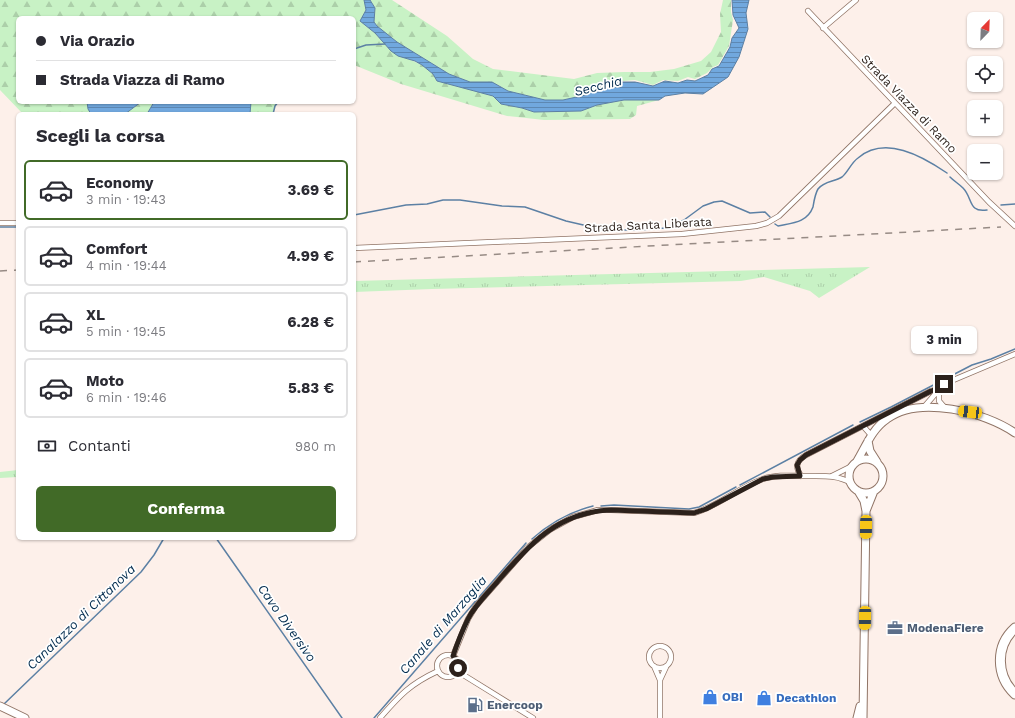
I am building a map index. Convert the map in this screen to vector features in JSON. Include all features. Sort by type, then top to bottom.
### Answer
[{"type":"highway","points":[[1015,628],[1006,639],[1000,658],[1004,678],[1008,686],[1015,694]]},
{"type":"highway","points":[[1015,633],[1007,644],[1004,652],[1004,662],[1006,675],[1015,690]]},
{"type":"street","points":[[824,28],[856,0]]},
{"type":"street","name":"Strada Viazza di Ramo","points":[[808,11],[989,202],[1015,226]]},
{"type":"street","name":"Strada Santa Liberata","points":[[356,248],[682,234],[762,225],[779,216],[895,103]]},
{"type":"street","points":[[0,223],[16,223]]},
{"type":"street","points":[[924,407],[944,384],[1015,354]]},
{"type":"street","points":[[940,388],[938,398],[939,401],[948,410]]},
{"type":"street","points":[[800,476],[797,467],[800,460],[931,391],[940,388]]},
{"type":"street","points":[[851,483],[849,473],[870,438],[883,422],[895,414],[908,409],[924,407],[970,412],[989,419],[1015,433]]},
{"type":"street","points":[[858,491],[866,493],[874,491],[881,485],[883,479],[882,469],[870,451],[870,438],[863,426]]},
{"type":"street","points":[[832,476],[855,464],[869,459],[877,462]]},
{"type":"street","points":[[453,656],[468,619],[476,606],[532,543],[551,529],[567,520],[587,512],[604,510],[694,513],[706,509],[763,479],[773,477],[832,476],[842,478],[851,483],[864,501],[866,511],[863,718]]},
{"type":"street","points":[[866,511],[874,491]]},
{"type":"street","points":[[660,680],[651,662],[650,654],[653,649],[660,646],[666,647],[671,654],[670,661],[666,666],[660,680],[660,718]]},
{"type":"street","points":[[446,655],[453,656],[458,664],[457,671],[452,675],[443,675],[438,671],[437,664],[440,658],[446,655]]},
{"type":"street","points":[[654,666],[660,668],[666,666]]},
{"type":"street","points":[[380,718],[409,687],[421,679],[438,671]]},
{"type":"street","points":[[457,671],[533,718]]},
{"type":"street","points":[[857,718],[864,695]]},
{"type":"street","points":[[0,706],[25,718]]},
{"type":"green space","points":[[0,0],[364,0],[366,10],[360,21],[375,33],[391,51],[422,65],[433,74],[437,81],[494,96],[501,104],[534,112],[581,111],[596,105],[624,100],[659,100],[637,106],[636,115],[630,119],[544,120],[507,116],[401,84],[356,66],[356,16],[16,16],[16,104],[88,104],[90,112],[21,112],[0,90]]},
{"type":"green space","points":[[370,0],[392,0],[447,36],[473,59],[493,69],[574,79],[597,73],[650,72],[674,69],[701,61],[711,52],[721,32],[720,14],[723,0],[731,0],[733,20],[729,46],[718,65],[695,79],[688,77],[678,81],[663,80],[653,85],[635,80],[612,82],[586,95],[563,100],[545,100],[508,91],[498,85],[470,82],[449,74],[397,42],[377,26],[374,22],[375,8]]},
{"type":"green space","points":[[138,104],[153,104],[148,112],[128,112]]},
{"type":"green space","points":[[251,104],[278,104],[275,106],[274,112],[250,112]]},
{"type":"green space","points":[[870,267],[819,298],[810,291],[764,277],[741,281],[356,292],[356,281]]},
{"type":"green space","points":[[16,470],[16,477],[0,478],[0,472]]},
{"type":"water","points":[[364,0],[370,0],[375,8],[374,22],[377,26],[397,42],[449,74],[470,82],[492,82],[508,91],[545,100],[563,100],[586,95],[612,82],[635,82],[653,86],[665,81],[678,83],[687,80],[695,81],[708,75],[712,69],[719,66],[730,47],[732,38],[739,28],[733,15],[732,0],[749,0],[746,13],[748,29],[739,57],[728,77],[703,94],[685,93],[665,96],[659,100],[624,100],[597,105],[581,111],[534,112],[501,104],[493,96],[437,81],[433,74],[422,65],[415,61],[398,56],[391,51],[375,33],[360,21],[366,10]]},
{"type":"water","points":[[87,104],[138,104],[128,112],[90,112]]},
{"type":"water","points":[[153,104],[251,104],[250,112],[148,112]]},
{"type":"waterway","name":"Canalazzo di Cittanova","points":[[356,48],[366,45],[385,44]]},
{"type":"waterway","name":"Canalazzo di Cittanova","points":[[274,112],[276,104]]},
{"type":"waterway","points":[[775,224],[778,226],[794,223],[807,216],[813,207],[816,193],[820,186],[842,177],[858,158],[869,151],[880,148],[903,150],[926,160],[947,173]]},
{"type":"waterway","points":[[950,177],[966,192],[974,207],[981,210],[987,210]]},
{"type":"waterway","points":[[356,215],[406,205],[427,204],[443,200],[460,200],[502,206],[525,207],[566,221],[592,227],[614,230],[639,230],[665,228],[675,225],[703,206],[722,201],[750,213],[765,212],[770,217]]},
{"type":"waterway","points":[[1001,205],[1015,204]]},
{"type":"waterway","points":[[0,227],[16,227]]},
{"type":"waterway","name":"Canale di Marzaglia","points":[[860,422],[972,365],[1015,349]]},
{"type":"waterway","name":"Canale di Marzaglia","points":[[740,485],[853,425]]},
{"type":"waterway","name":"Canale di Marzaglia","points":[[601,506],[614,505],[689,509],[699,507],[736,487]]},
{"type":"waterway","name":"Canale di Marzaglia","points":[[532,539],[560,519],[576,511],[593,506]]},
{"type":"waterway","name":"Canalazzo di Cittanova","points":[[4,704],[141,572],[163,540]]},
{"type":"waterway","name":"Cavo Diversivo","points":[[217,540],[342,718]]},
{"type":"waterway","name":"Canale di Marzaglia","points":[[374,718],[526,543]]},
{"type":"railway","points":[[356,262],[1001,227]]},
{"type":"railway","points":[[0,271],[16,270]]},
{"type":"place","name":"ModenaFiere","points":[[895,628]]},
{"type":"place","name":"OBI","points":[[710,697]]},
{"type":"place","name":"Decathlon","points":[[764,698]]},
{"type":"place","name":"Enercoop","points":[[475,705]]},
{"type":"route","points":[[458,668],[458,661],[453,656],[468,619],[476,606],[532,543],[561,523],[580,514],[598,510],[690,514],[706,509],[757,481],[769,477],[800,476],[797,469],[797,463],[806,455],[931,391],[940,388],[944,384]]},
{"type":"water label","name":"Secchia","points":[[598,86]]}]
